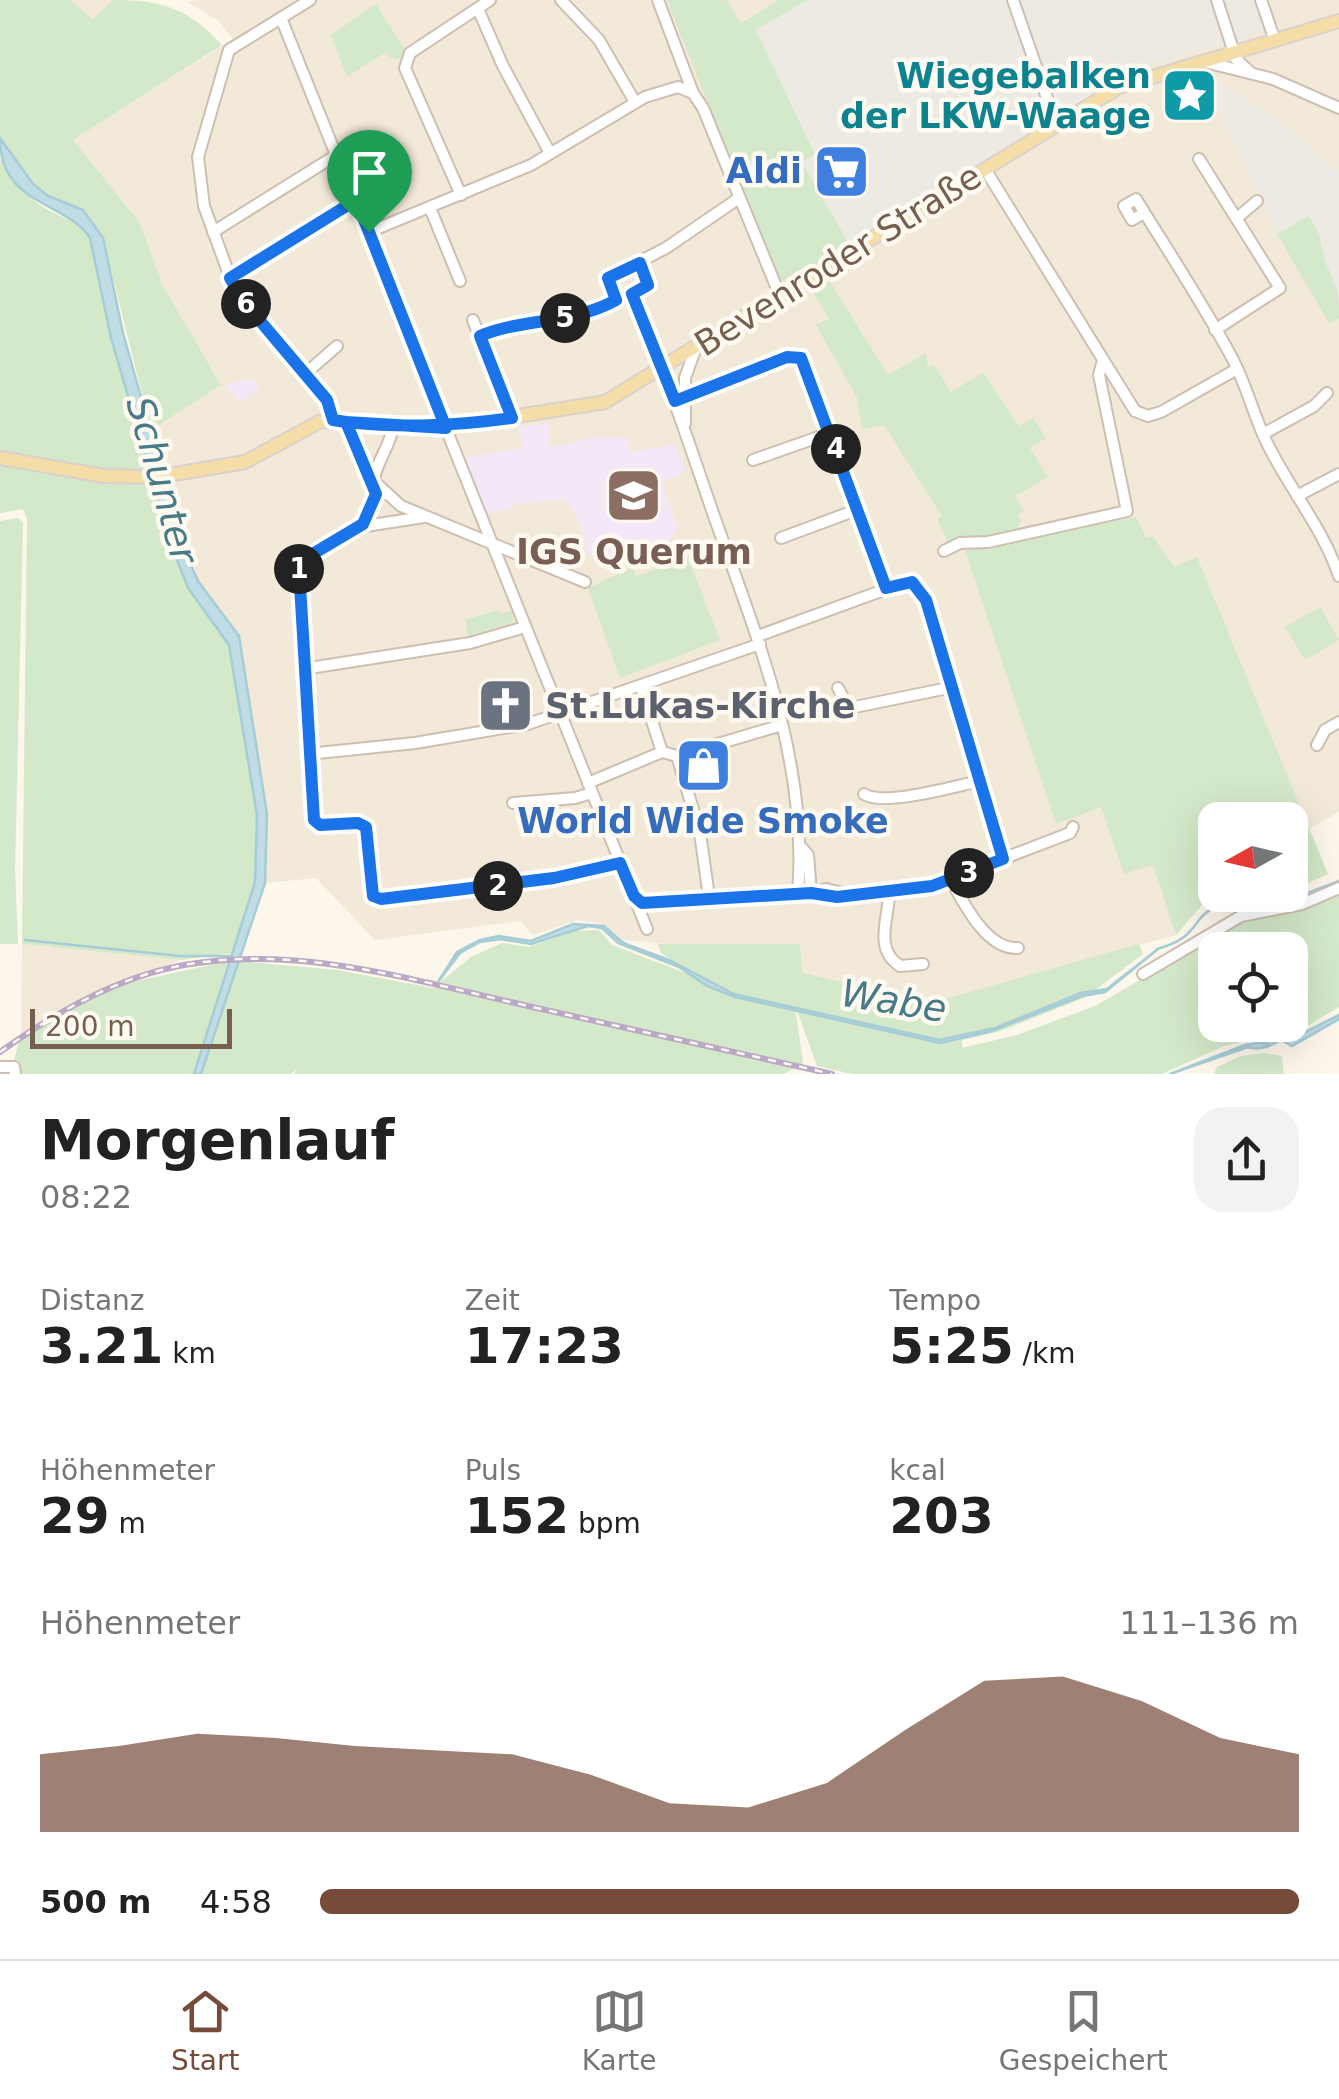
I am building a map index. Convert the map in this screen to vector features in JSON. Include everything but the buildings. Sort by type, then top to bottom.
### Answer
[{"type":"main road","name":"Bevenroder Straße","points":[[0,458],[149,477],[244,462],[309,425],[340,421],[446,428],[605,402],[1119,87],[1339,21]]},
{"type":"street","points":[[310,0],[233,46],[228,53],[198,157],[198,179],[230,278],[244,302],[330,403],[374,484],[376,494],[359,527]]},
{"type":"street","points":[[461,196],[407,81],[405,68],[414,50],[490,0]]},
{"type":"street","points":[[560,0],[599,40],[634,102]]},
{"type":"street","points":[[658,0],[693,93],[780,296]]},
{"type":"street","points":[[1013,0],[1056,124]]},
{"type":"street","points":[[1217,0],[1230,52],[1252,73]]},
{"type":"street","points":[[1261,0],[1274,38]]},
{"type":"street","points":[[478,9],[502,66],[550,153]]},
{"type":"street","points":[[281,18],[647,929]]},
{"type":"street","points":[[1230,52],[1226,62],[1235,71]]},
{"type":"street","points":[[1199,60],[1252,73],[1339,108]]},
{"type":"street","points":[[369,232],[461,196],[550,153],[634,102],[671,88],[693,93]]},
{"type":"street","points":[[213,232],[338,154]]},
{"type":"street","points":[[1199,159],[1280,288],[1215,330]]},
{"type":"street","points":[[985,168],[1135,411],[1148,416],[1238,369]]},
{"type":"street","points":[[616,300],[608,278],[640,263],[739,198]]},
{"type":"street","points":[[230,278],[356,200]]},
{"type":"street","points":[[1237,218],[1257,200]]},
{"type":"street","points":[[430,208],[460,282]]},
{"type":"street","points":[[1144,213],[1238,369],[1263,434],[1339,576]]},
{"type":"street","points":[[480,336],[582,315],[632,294],[648,285],[640,263]]},
{"type":"street","points":[[632,294],[680,399],[685,434],[759,640],[782,725],[802,848],[798,893]]},
{"type":"street","points":[[473,320],[512,418]]},
{"type":"street","points":[[305,374],[337,346]]},
{"type":"street","points":[[680,399],[695,350]]},
{"type":"street","points":[[680,399],[796,357],[804,364],[886,588]]},
{"type":"street","points":[[944,551],[960,543],[988,542],[1127,512],[1100,375],[1103,360]]},
{"type":"street","points":[[1263,434],[1314,406],[1327,393]]},
{"type":"street","points":[[374,484],[390,446],[393,427]]},
{"type":"street","points":[[753,460],[830,433]]},
{"type":"street","points":[[1297,496],[1339,474]]},
{"type":"street","points":[[374,484],[400,506],[585,582]]},
{"type":"street","points":[[782,538],[858,509]]},
{"type":"street","points":[[425,516],[359,527],[306,558],[298,573],[308,754],[316,823],[366,827],[370,888],[373,896],[381,899],[554,878],[620,863]]},
{"type":"street","points":[[308,754],[448,738],[560,714],[640,687],[886,588],[912,582],[926,600],[1003,859]]},
{"type":"street","points":[[302,669],[470,643],[525,627]]},
{"type":"street","points":[[640,687],[662,752]]},
{"type":"street","points":[[838,688],[844,702],[854,707],[953,687]]},
{"type":"street","points":[[1317,745],[1325,730],[1339,722]]},
{"type":"street","points":[[513,803],[576,798],[662,752],[677,756],[782,725]]},
{"type":"street","points":[[677,756],[700,834],[709,897]]},
{"type":"street","points":[[864,794],[882,798],[980,782]]},
{"type":"street","points":[[636,901],[889,892],[951,880],[1070,832],[1073,826]]},
{"type":"street","points":[[802,848],[808,855],[811,893]]},
{"type":"street","points":[[951,880],[991,937],[1010,949],[1018,948]]},
{"type":"street","points":[[1143,974],[1241,916],[1302,904],[1339,888]]},
{"type":"street","points":[[889,892],[884,938],[887,954],[900,966],[923,964]]},
{"type":"street","points":[[0,1067],[15,1070]]},
{"type":"shaded area","points":[[70,0],[113,0],[93,20]]},
{"type":"shaded area","points":[[667,0],[694,66],[802,161],[850,244],[1125,73],[1267,30],[1257,0],[1339,0],[1339,173],[1284,125],[1209,74],[1329,322],[1339,319],[1339,812],[1309,829],[1328,874],[1308,883],[1308,802],[1198,802],[1198,910],[1176,935],[934,1002],[801,973],[799,944],[677,945],[616,939],[604,924],[577,920],[533,935],[520,921],[375,940],[316,878],[265,883],[267,814],[239,636],[198,581],[183,547],[151,430],[221,385],[162,284],[140,223],[73,140],[233,39],[217,20],[189,3]]},
{"type":"shaded area","points":[[727,0],[778,0],[740,23]]},
{"type":"shaded area","points":[[808,0],[1257,0],[1268,30],[1125,73],[849,244],[801,162],[815,153],[756,30]]},
{"type":"shaded area","points":[[1208,74],[1284,125],[1339,173],[1339,319],[1329,323],[1277,234],[1202,76]]},
{"type":"shaded area","points":[[252,378],[260,388],[240,402],[225,385]]},
{"type":"shaded area","points":[[549,423],[549,448],[591,438],[627,437],[630,452],[676,445],[685,473],[662,482],[678,529],[665,544],[615,561],[611,554],[589,556],[581,525],[565,499],[510,505],[510,509],[485,514],[463,458],[522,448],[519,427]]},
{"type":"shaded area","points":[[22,944],[181,960],[95,991],[21,1035]]},
{"type":"green space","points":[[0,0],[70,0],[93,19],[113,0],[160,4],[198,22],[222,45],[73,140],[140,223],[162,284],[221,385],[151,430],[103,238],[83,211],[48,196],[33,184],[0,138]]},
{"type":"green space","points":[[667,0],[727,0],[741,23],[778,0],[808,0],[756,30],[815,154],[802,162],[849,244],[787,282],[777,278]]},
{"type":"green space","points":[[376,4],[405,50],[400,59],[390,58],[386,52],[347,77],[331,35]]},
{"type":"green space","points":[[0,158],[34,201],[77,224],[90,238],[111,338],[173,550],[188,588],[229,645],[257,815],[255,882],[232,953],[181,960],[22,944],[27,519],[23,509],[0,513]]},
{"type":"green space","points":[[1308,216],[1338,294],[1339,319],[1329,323],[1277,234]]},
{"type":"green space","points":[[827,277],[888,375],[926,353],[928,367],[934,365],[951,392],[983,372],[1019,426],[1033,418],[1046,438],[1030,448],[1048,477],[1015,496],[1024,511],[1017,514],[1021,521],[1016,531],[948,543],[937,519],[942,516],[884,425],[862,429],[857,398],[816,325],[829,319],[810,287]]},
{"type":"green space","points":[[1136,517],[1146,538],[1152,536],[1175,567],[1197,557],[1298,802],[1198,802],[1198,910],[1176,935],[1153,865],[1124,874],[1101,807],[1056,824],[965,550]]},
{"type":"green space","points":[[18,518],[23,523],[15,871],[18,944],[0,944],[0,521]]},
{"type":"green space","points":[[688,558],[720,640],[620,678],[588,588],[632,568],[636,576]]},
{"type":"green space","points":[[1320,607],[1339,640],[1305,660],[1285,627]]},
{"type":"green space","points":[[498,610],[501,614],[513,610],[513,622],[468,636],[465,620]]},
{"type":"green space","points":[[1308,826],[1328,874],[1308,883]]},
{"type":"green space","points":[[1339,893],[1339,1007],[1308,1025],[1308,932],[1222,932],[1238,923],[1288,912],[1308,912],[1308,906]]},
{"type":"green space","points":[[599,930],[612,945],[706,981],[661,953],[658,944],[800,944],[802,973],[934,1002],[1139,944],[1143,954],[1086,997],[1001,1031],[962,1040],[962,1048],[1017,1035],[1095,1006],[1198,946],[1198,1042],[1240,1042],[1162,1074],[852,1074],[817,1066],[795,1005],[803,1063],[784,1074],[294,1074],[297,1069],[291,1074],[201,1074],[237,961],[337,970],[433,988],[471,957],[502,943],[529,947],[575,931]]},
{"type":"green space","points":[[229,961],[194,1074],[10,1074],[21,1035],[124,979],[132,982]]},
{"type":"green space","points":[[1241,1056],[1282,1056],[1284,1074],[1214,1074],[1217,1067]]},
{"type":"water","name":"Schunter","points":[[0,138],[33,184],[48,196],[83,210],[103,238],[123,333],[183,547],[198,581],[239,636],[267,814],[265,883],[201,1074],[194,1074],[255,882],[257,815],[229,645],[188,588],[173,550],[111,338],[90,238],[65,216],[22,190],[3,160]]},
{"type":"water","points":[[573,924],[604,926],[623,943],[669,960],[734,994],[939,1040],[995,1028],[1081,993],[1107,989],[1158,949],[1105,992],[1082,996],[992,1031],[940,1043],[735,997],[707,986],[679,967],[618,943],[602,928],[588,926],[531,944],[500,939],[480,942],[460,953],[438,982],[457,952],[480,940],[499,936],[531,941]]},
{"type":"water","points":[[1339,1015],[1339,1019],[1308,1037],[1308,1030]]},
{"type":"water","points":[[1264,1042],[1267,1046],[1268,1042],[1276,1042],[1265,1047],[1248,1047],[1170,1074],[1245,1045]]},
{"type":"waterway","name":"Wabe","points":[[1157,949],[1188,934],[1217,906],[1297,897],[1339,881]]},
{"type":"waterway","name":"Wabe","points":[[610,932],[626,945]]},
{"type":"waterway","points":[[25,940],[180,956],[232,956]]},
{"type":"waterway","points":[[1262,1042],[1267,1047],[1269,1042]]},
{"type":"railway","points":[[0,1052],[65,1010],[135,978],[184,965],[271,959],[357,968],[832,1074]]},
{"type":"place","name":"Wiegebalken der LKW-Waage","points":[[1190,96]]},
{"type":"place","name":"Aldi","points":[[841,171]]},
{"type":"place","name":"IGS Querum","points":[[634,496]]},
{"type":"place","name":"St.Lukas-Kirche","points":[[506,706]]},
{"type":"place","name":"World Wide Smoke","points":[[703,765]]},
{"type":"route","points":[[369,232],[356,200],[230,278],[244,302],[327,400],[333,420],[428,429],[436,428],[446,428],[512,418],[480,336],[582,315],[609,304],[616,300],[608,278],[640,263],[648,285],[632,294],[675,401],[787,357],[801,358],[886,588],[912,582],[926,600],[1003,859],[932,886],[842,893],[837,897],[811,893],[642,903],[636,901],[620,863],[533,882],[381,899],[373,896],[366,827],[358,823],[320,825],[314,820],[304,713],[299,568],[306,558],[363,524],[376,494],[346,422],[404,428],[428,429],[446,428],[369,232]]}]
